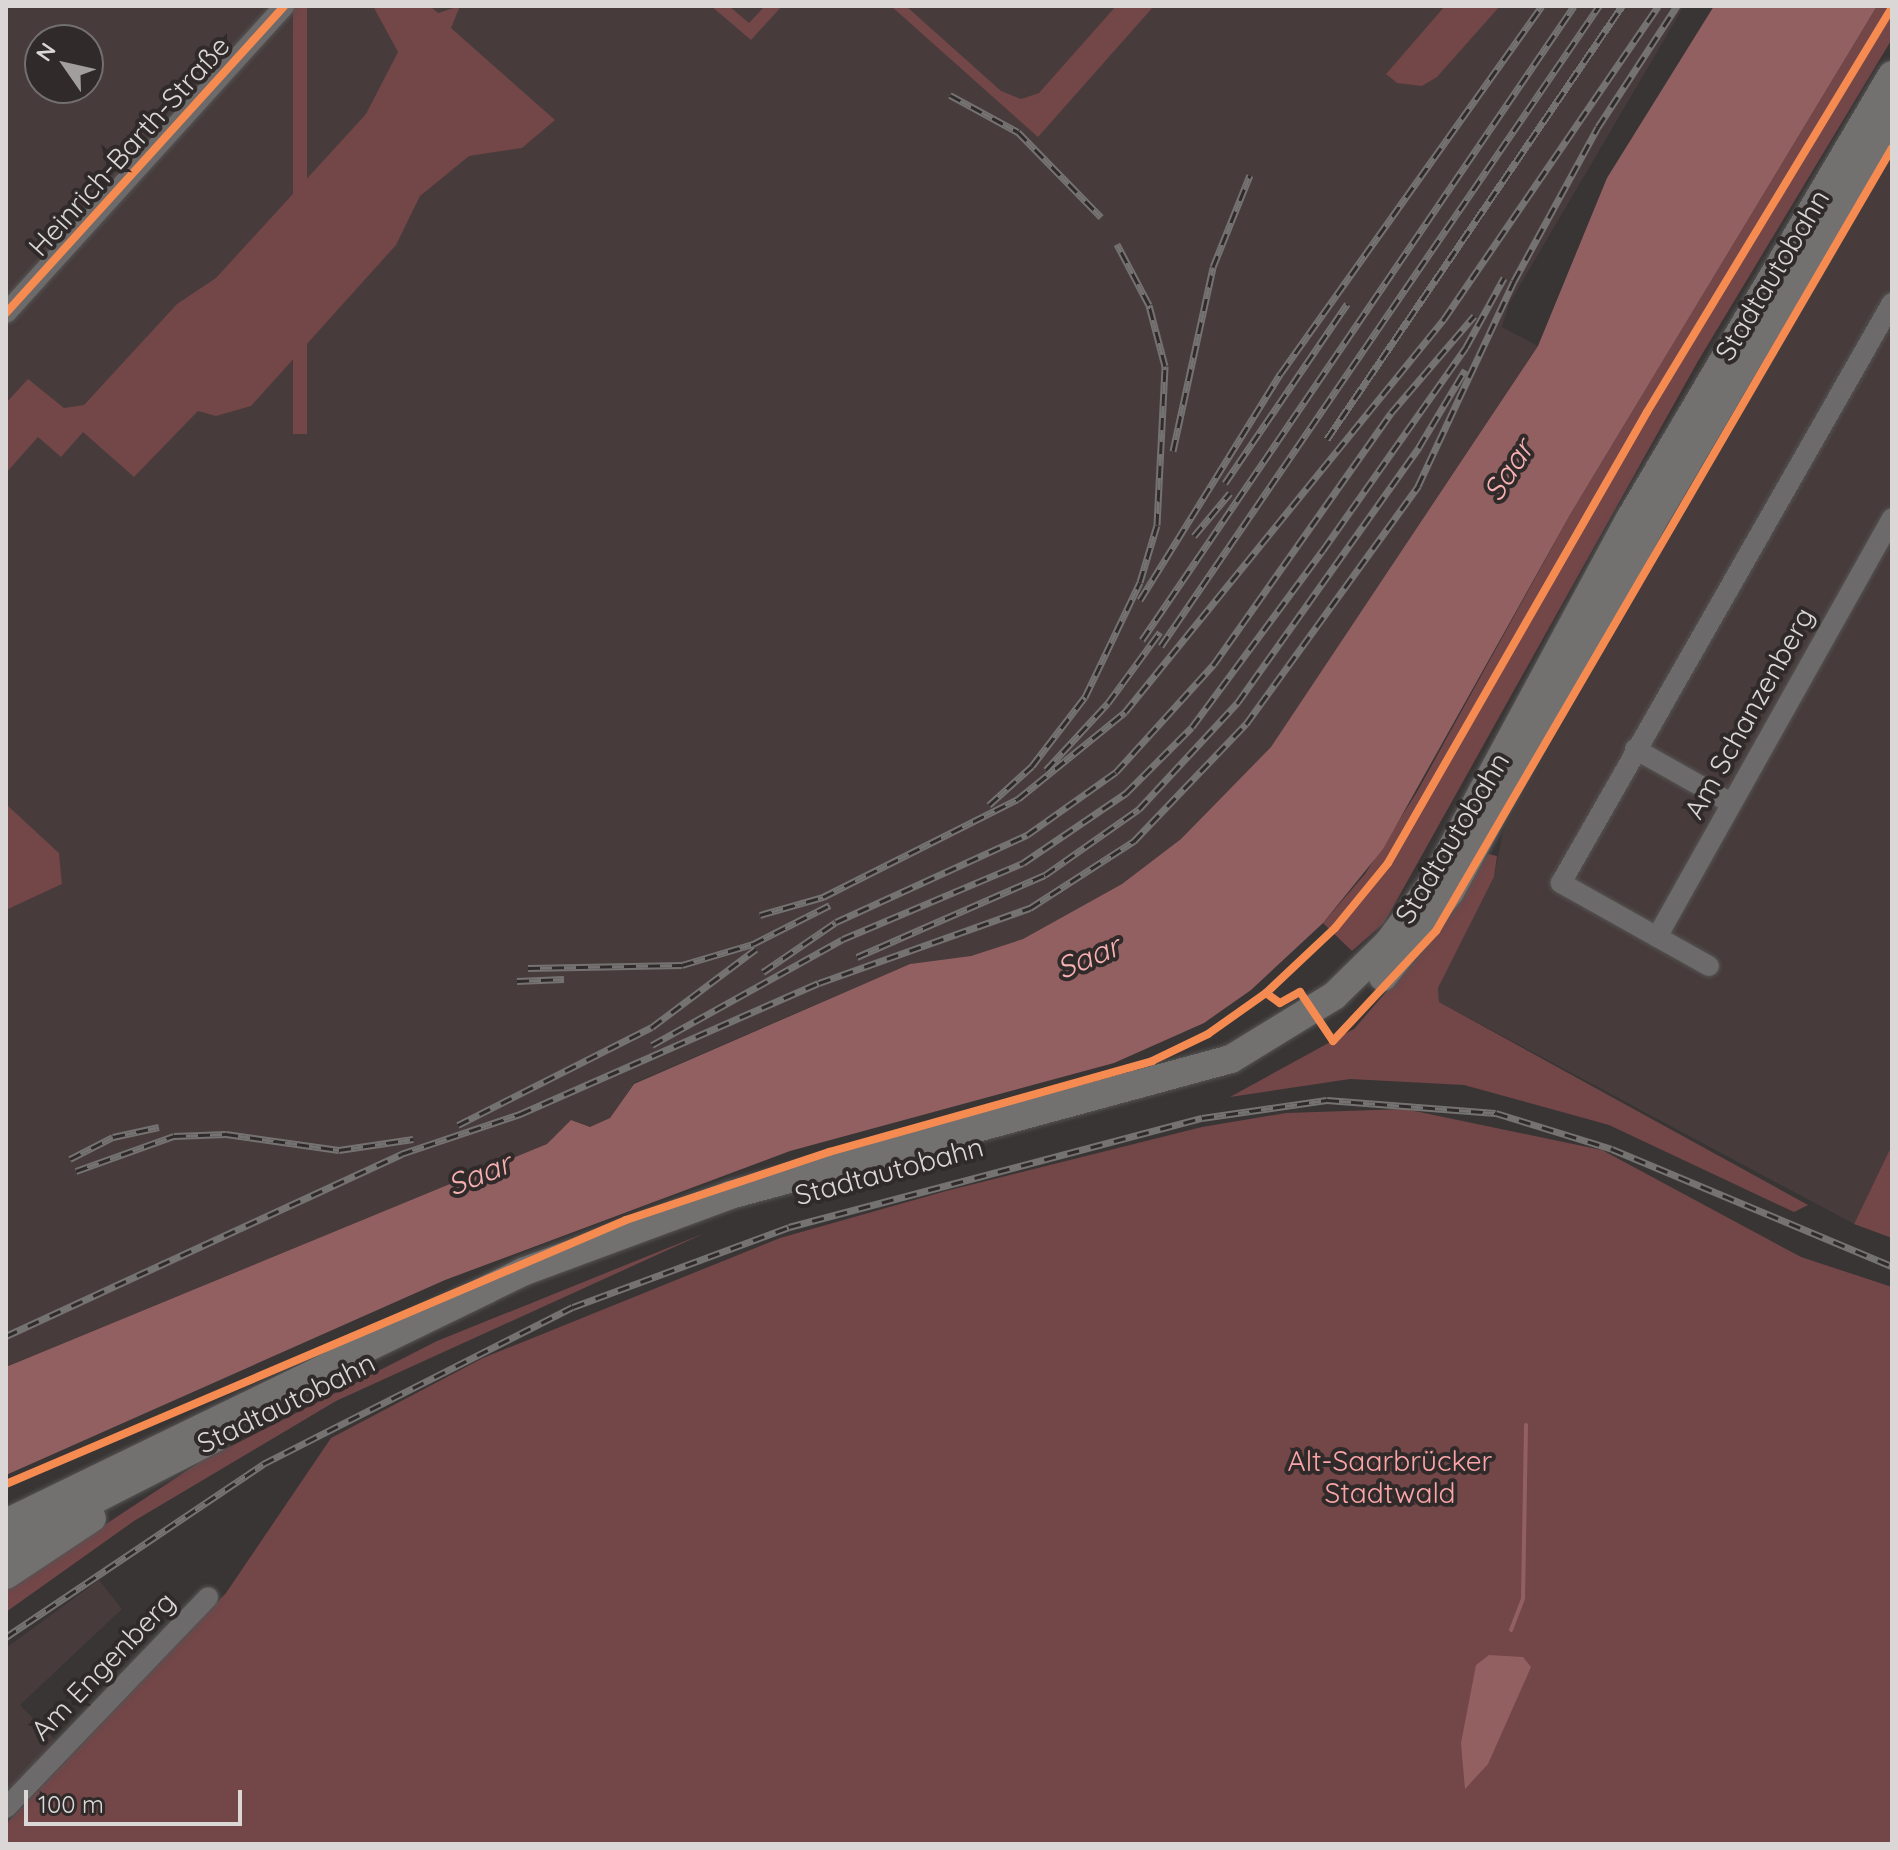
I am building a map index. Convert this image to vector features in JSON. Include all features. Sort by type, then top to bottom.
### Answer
[{"type":"highway","name":"Stadtautobahn","points":[[168,1450],[422,1316],[630,1229],[833,1164],[1180,1076],[1258,1046],[1334,996],[1388,943],[1434,881],[1631,517],[1892,75]]},
{"type":"highway","name":"Stadtautobahn","points":[[168,1450],[623,1252],[838,1183],[1185,1095],[1264,1063],[1347,1010],[1403,955],[1450,892],[1659,511],[1892,114]]},
{"type":"highway","points":[[6,1502],[168,1450]]},
{"type":"highway","points":[[6,1523],[168,1450]]},
{"type":"highway","points":[[6,1545],[168,1450]]},
{"type":"highway","points":[[6,1575],[168,1450]]},
{"type":"street","name":"Heinrich-Barth-Straße","points":[[6,313],[284,6]]},
{"type":"street","points":[[1709,966],[1561,883],[1892,303]]},
{"type":"street","name":"Am Schanzenberg","points":[[1657,937],[1892,518]]},
{"type":"street","points":[[1635,749],[1731,803]]},
{"type":"street","name":"Am Engenberg","points":[[6,1808],[208,1597]]},
{"type":"shaded area","points":[[6,6],[1684,6],[1509,304],[1502,327],[1538,346],[1271,747],[1181,839],[1122,884],[1023,939],[971,956],[910,964],[634,1083],[610,1118],[590,1127],[571,1120],[547,1144],[6,1367],[6,910],[62,884],[59,853],[6,804]]},
{"type":"shaded area","points":[[1892,157],[1892,1145],[1854,1224],[1439,1002],[1438,988],[1494,877],[1503,832],[1521,797],[1753,386]]},
{"type":"shaded area","points":[[99,1580],[122,1609],[20,1705],[56,1741],[6,1792],[6,1648]]},
{"type":"green space","points":[[293,6],[307,6],[307,434],[293,434]]},
{"type":"green space","points":[[373,6],[430,6],[438,13],[460,6],[451,28],[555,120],[522,148],[469,156],[420,196],[396,245],[251,406],[216,416],[198,411],[134,477],[83,432],[61,457],[38,437],[6,473],[6,403],[28,379],[64,408],[84,405],[177,304],[216,278],[366,114],[398,52]]},
{"type":"green space","points":[[711,6],[729,6],[749,23],[765,6],[782,6],[751,40]]},
{"type":"green space","points":[[891,6],[906,6],[1001,91],[1021,99],[1039,93],[1116,6],[1154,6],[1038,137]]},
{"type":"green space","points":[[1445,6],[1500,6],[1437,77],[1422,86],[1397,83],[1386,74]]},
{"type":"green space","points":[[1877,6],[1892,6],[1892,39],[1698,361],[1384,923],[1352,951],[1323,923],[1365,874],[1417,792],[1571,513]]},
{"type":"green space","points":[[6,804],[59,853],[62,884],[6,910]]},
{"type":"green space","points":[[1488,854],[1497,856],[1494,877],[1438,988],[1439,1002],[1808,1205],[1794,1212],[1609,1125],[1464,1085],[1350,1079],[1230,1097],[1354,1029],[1438,932]]},
{"type":"green space","name":"Alt-Saarbrücker Stadtwald","points":[[1405,1109],[1602,1150],[1801,1257],[1892,1287],[1892,1844],[6,1844],[6,1824],[226,1593],[331,1438],[483,1358],[780,1238],[946,1191],[1202,1127],[1286,1113]]},
{"type":"green space","points":[[1892,1145],[1892,1238],[1854,1224]]},
{"type":"green space","points":[[705,1233],[336,1401],[134,1521],[6,1612],[6,1590],[200,1462],[437,1341]]},
{"type":"water","name":"Saar","points":[[1714,6],[1877,6],[1571,513],[1383,849],[1323,923],[1251,990],[1204,1023],[1114,1063],[790,1151],[445,1280],[6,1475],[6,1367],[547,1144],[571,1120],[590,1127],[610,1118],[634,1084],[910,964],[971,956],[1023,939],[1122,884],[1181,839],[1271,747],[1538,346],[1607,178]]},
{"type":"water","points":[[1489,1655],[1523,1657],[1531,1667],[1488,1764],[1465,1789],[1461,1743],[1476,1665]]},
{"type":"waterway","points":[[1511,1630],[1523,1598],[1526,1425]]},
{"type":"railway","points":[[1140,600],[1281,373],[1542,6]]},
{"type":"railway","points":[[1142,640],[1574,6]]},
{"type":"railway","points":[[1161,646],[1599,6]]},
{"type":"railway","points":[[1327,439],[1622,6]]},
{"type":"railway","points":[[760,915],[823,897],[1018,799],[1125,712],[1444,319],[1658,6]]},
{"type":"railway","points":[[6,1336],[401,1154],[520,1114],[819,983],[1030,908],[1134,841],[1246,724],[1418,486],[1514,281],[1598,127],[1677,6]]},
{"type":"railway","points":[[950,95],[1018,132],[1101,217]]},
{"type":"railway","points":[[1173,451],[1213,267],[1250,175]]},
{"type":"railway","points":[[989,805],[1032,766],[1085,697],[1140,582],[1157,525],[1165,366],[1149,305],[1117,244]]},
{"type":"railway","points":[[652,1045],[843,939],[1023,863],[1126,793],[1192,727],[1323,550],[1466,347],[1504,278]]},
{"type":"railway","points":[[1225,483],[1347,304]]},
{"type":"railway","points":[[763,972],[836,922],[1027,835],[1116,772],[1214,664],[1391,413],[1474,316]]},
{"type":"railway","points":[[857,957],[1045,875],[1139,809],[1238,702],[1419,447],[1465,370]]},
{"type":"railway","points":[[1194,536],[1230,493]]},
{"type":"railway","points":[[1046,770],[1108,703],[1160,632]]},
{"type":"railway","points":[[528,968],[682,965],[753,944],[830,905]]},
{"type":"railway","points":[[458,1125],[652,1027],[756,949]]},
{"type":"railway","points":[[517,981],[564,979]]},
{"type":"railway","points":[[6,1637],[263,1464],[573,1307],[789,1227],[1202,1118],[1327,1100],[1496,1113],[1612,1149],[1892,1266]]},
{"type":"railway","points":[[70,1159],[113,1137],[159,1127]]},
{"type":"railway","points":[[76,1171],[174,1136],[226,1134],[339,1150],[413,1139]]},
{"type":"cycle path","points":[[6,313],[284,6]]},
{"type":"cycle path","points":[[6,1484],[626,1220],[829,1152],[1152,1061],[1208,1034],[1266,993],[1335,928],[1388,863],[1647,412],[1892,8]]},
{"type":"cycle path","points":[[1266,993],[1280,1003],[1300,992],[1333,1041],[1436,931],[1892,148]]}]
